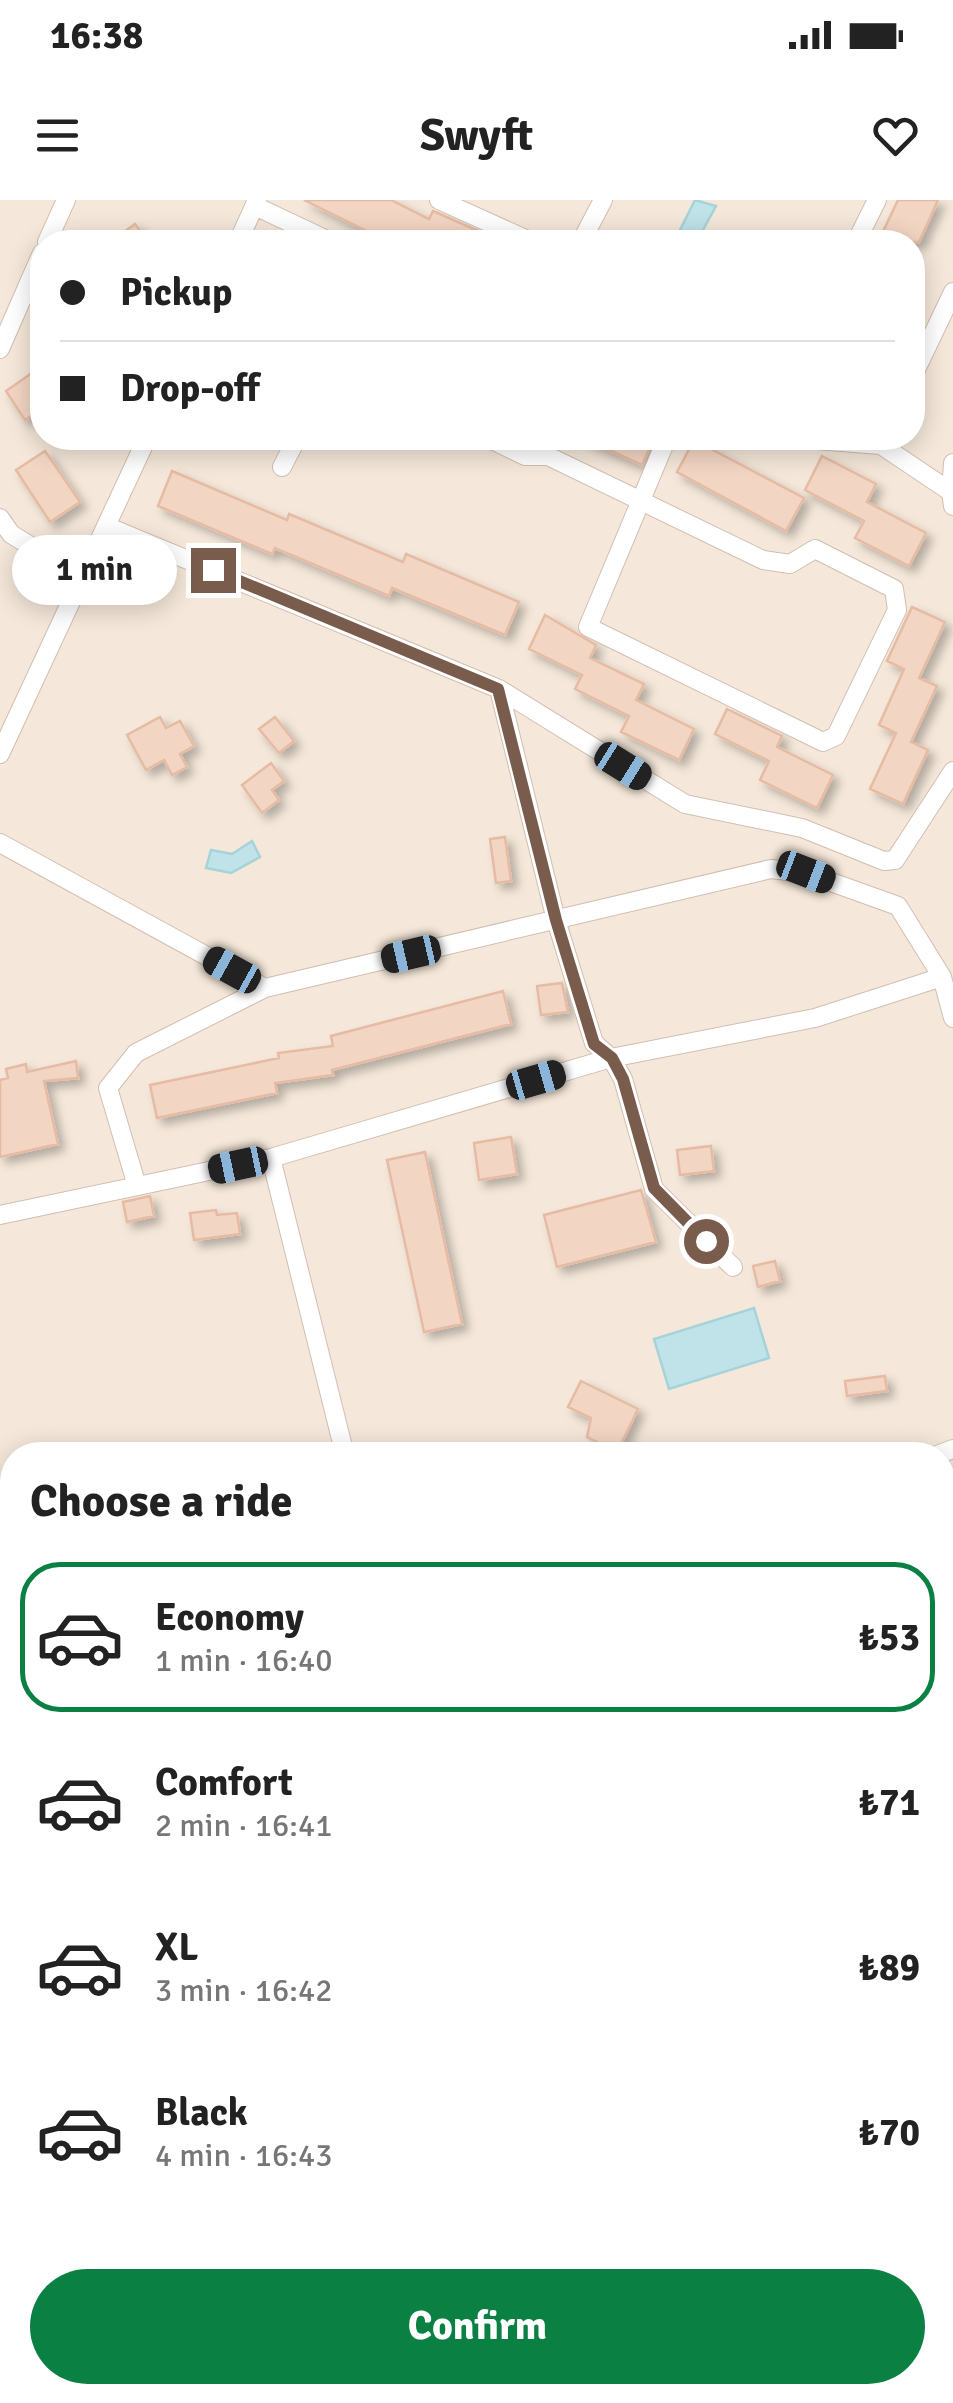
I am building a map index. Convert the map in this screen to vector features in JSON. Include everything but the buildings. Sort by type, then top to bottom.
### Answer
[{"type":"street","points":[[439,200],[505,230]]},
{"type":"street","points":[[587,230],[603,200]]},
{"type":"street","points":[[862,230],[877,200]]},
{"type":"street","points":[[52,230],[62,203]]},
{"type":"street","points":[[244,230],[256,203],[308,230]]},
{"type":"street","points":[[0,348],[30,280]]},
{"type":"street","points":[[925,351],[953,292]]},
{"type":"street","points":[[0,754],[141,450]]},
{"type":"street","points":[[282,467],[291,450]]},
{"type":"street","points":[[513,450],[525,456],[548,456],[642,499],[763,560],[790,564],[815,548],[894,588],[897,610],[836,736],[823,742],[588,627],[642,499],[663,450]]},
{"type":"street","points":[[894,450],[952,499]]},
{"type":"street","points":[[952,499],[953,463]]},
{"type":"street","points":[[0,518],[11,534],[82,578]]},
{"type":"street","points":[[106,526],[498,689],[685,804],[802,828],[884,861],[896,860],[953,771]]},
{"type":"street","points":[[498,689],[556,920],[594,1044],[612,1058],[623,1079],[654,1188],[732,1267]]},
{"type":"street","points":[[0,843],[265,988]]},
{"type":"street","points":[[137,1186],[108,1088],[136,1052],[265,988],[771,870],[806,872],[898,906],[942,977],[953,1018]]},
{"type":"street","points":[[0,1215],[271,1158],[612,1058],[815,1018],[942,977]]},
{"type":"street","points":[[271,1158],[342,1442]]},
{"type":"shaded area","points":[[0,200],[953,200],[953,1442],[0,1442]]},
{"type":"water","points":[[695,200],[716,206],[703,230],[680,230]]},
{"type":"water","points":[[252,841],[260,857],[231,873],[206,868],[211,850],[232,854]]},
{"type":"water","points":[[754,1308],[769,1358],[669,1389],[654,1339]]},
{"type":"route","points":[[213,570],[498,689],[556,920],[594,1044],[612,1058],[623,1079],[654,1188],[706,1241]]}]
